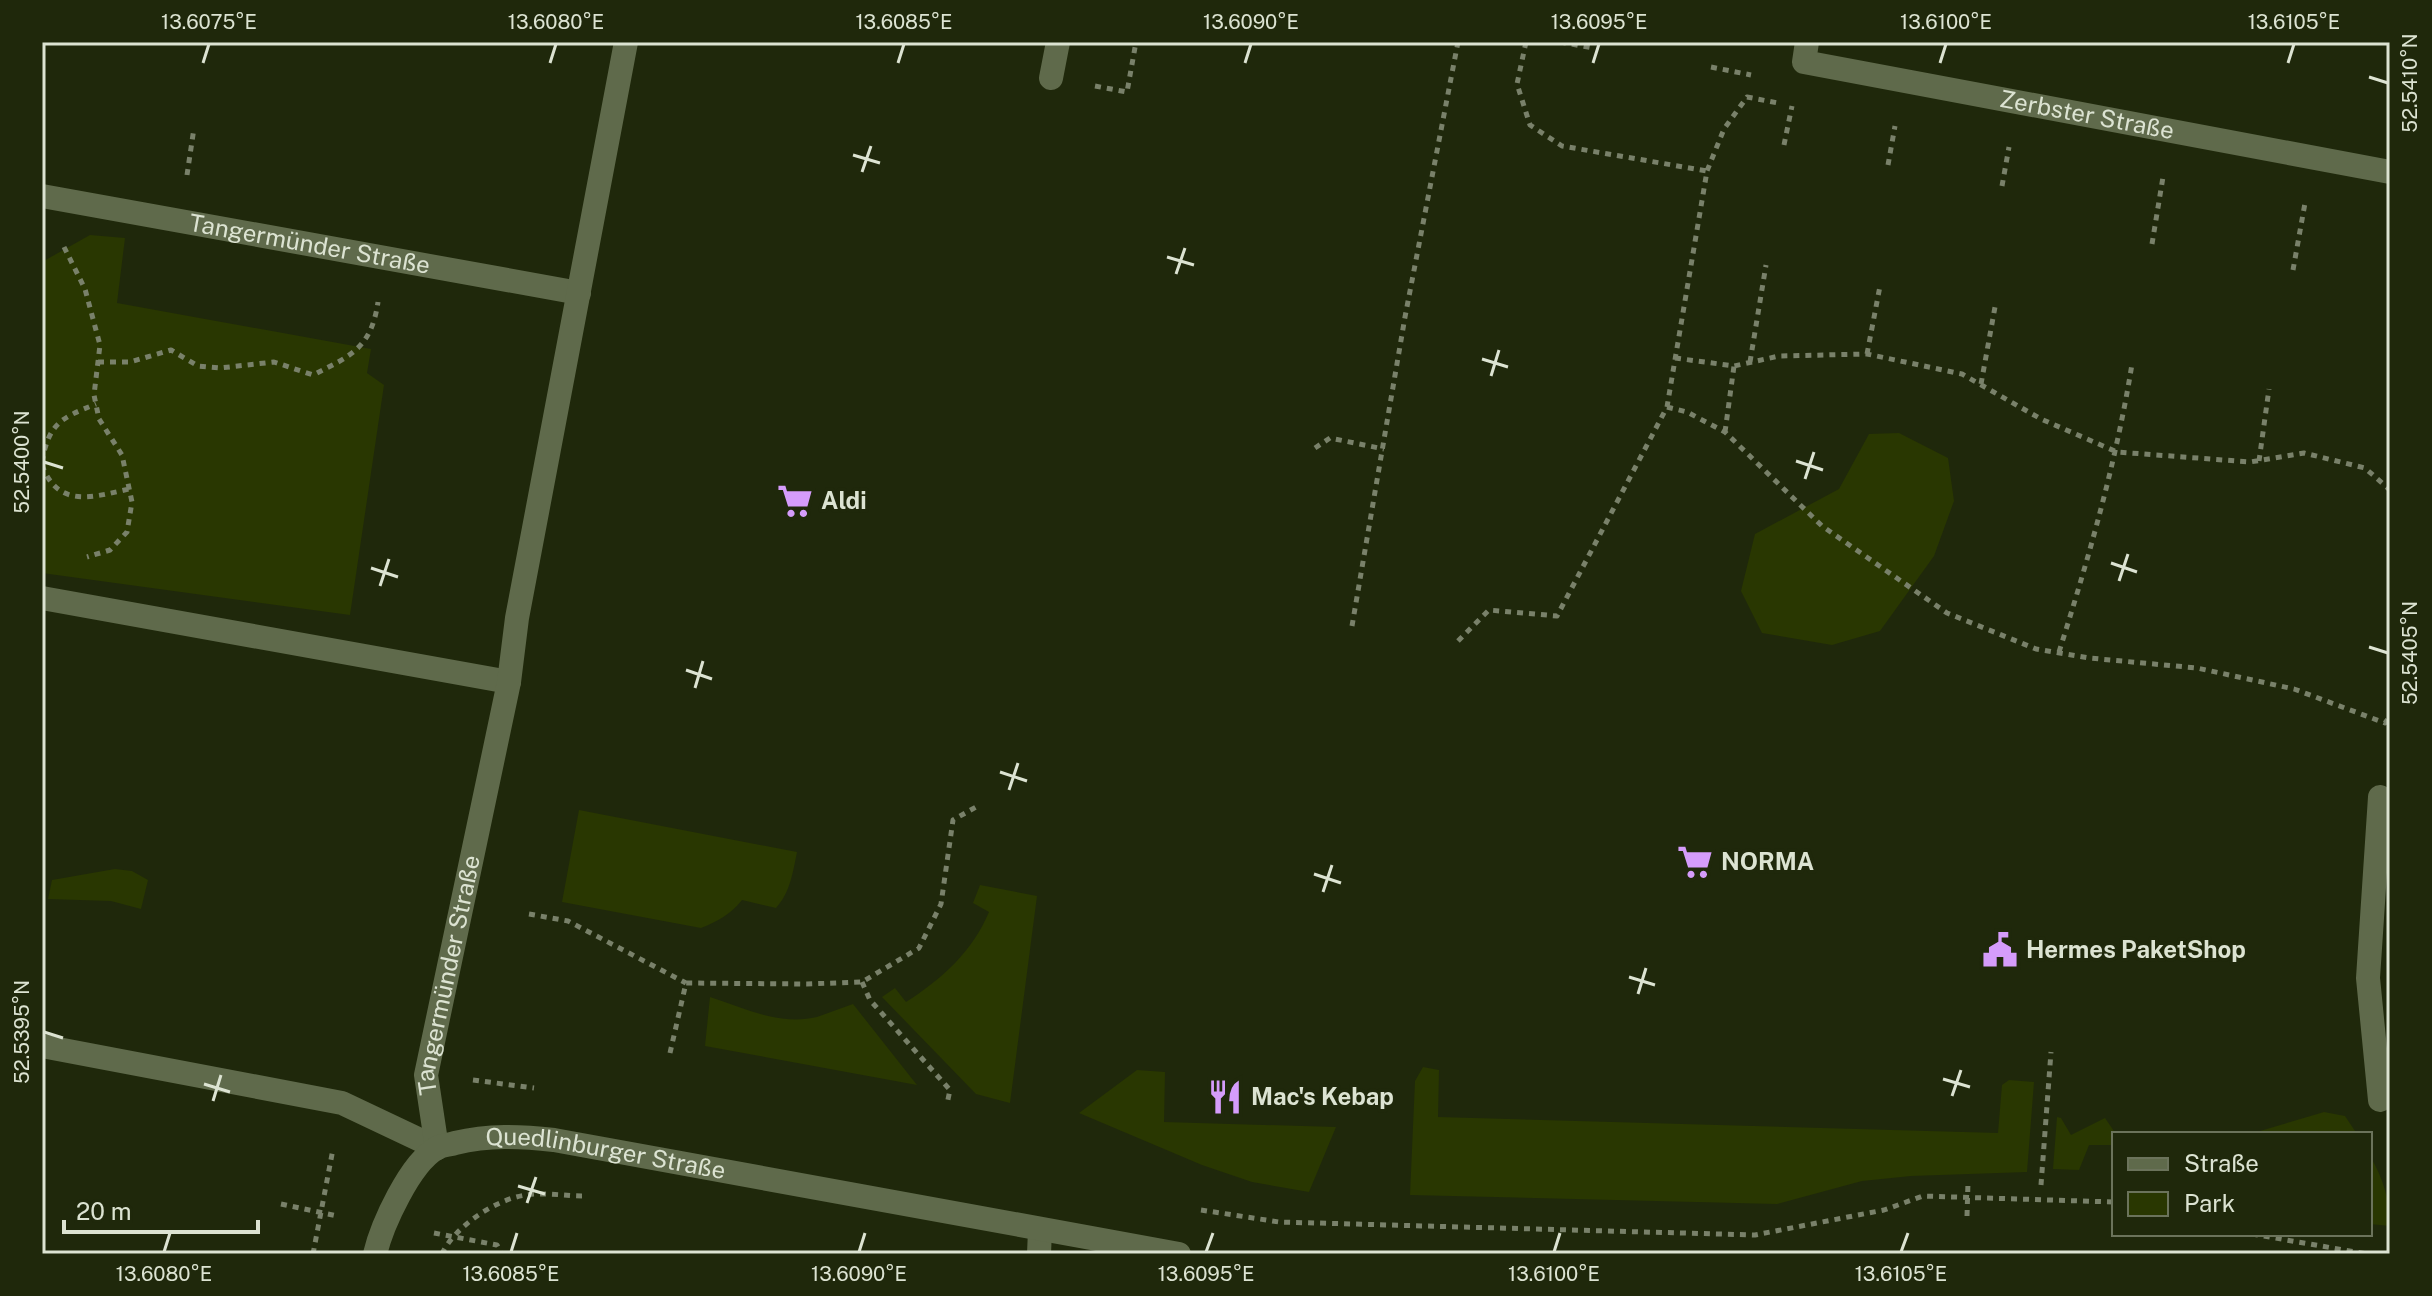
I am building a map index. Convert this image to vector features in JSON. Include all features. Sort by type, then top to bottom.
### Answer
[{"type":"street","name":"Tangermünder Straße","points":[[437,1148],[426,1075],[509,682],[517,618],[626,42]]},
{"type":"street","points":[[1051,78],[1058,42]]},
{"type":"street","name":"Zerbster Straße","points":[[1807,42],[1804,62],[2390,172]]},
{"type":"street","name":"Tangermünder Straße","points":[[53,198],[579,293]]},
{"type":"street","points":[[42,598],[509,682]]},
{"type":"street","points":[[2380,797],[2368,978],[2380,1100]]},
{"type":"street","points":[[42,1046],[342,1103],[437,1148],[415,1170],[397,1198],[383,1224],[375,1254]]},
{"type":"street","name":"Quedlinburger Straße","points":[[437,1148],[495,1136],[554,1140],[1039,1242],[1179,1254]]},
{"type":"path","points":[[1051,78],[1127,92],[1136,42]]},
{"type":"path","points":[[1352,626],[1405,317],[1458,42]]},
{"type":"path","points":[[1526,42],[1517,84],[1530,125],[1562,146],[1707,171]]},
{"type":"path","points":[[1560,42],[1593,48]]},
{"type":"path","points":[[1711,67],[1751,75]]},
{"type":"path","points":[[1458,641],[1489,610],[1557,616],[1667,407],[1707,171],[1724,129],[1747,97]]},
{"type":"path","points":[[1784,145],[1792,105]]},
{"type":"path","points":[[1888,165],[1896,125]]},
{"type":"path","points":[[2002,186],[2009,146]]},
{"type":"path","points":[[2152,244],[2164,176]]},
{"type":"path","points":[[53,198],[59,236],[85,289],[100,345],[94,395],[99,419],[122,455],[132,502],[127,532],[110,550],[85,558],[75,604]]},
{"type":"path","points":[[2293,270],[2305,202]]},
{"type":"path","points":[[1750,362],[1766,265]]},
{"type":"path","points":[[1867,354],[1880,286]]},
{"type":"path","points":[[1981,384],[1995,307]]},
{"type":"path","points":[[98,362],[130,362],[171,350],[198,366],[220,368],[274,362],[313,375],[357,352]]},
{"type":"path","points":[[1675,358],[1734,366],[1779,356],[1867,354],[1962,374],[2041,419],[2117,452],[2250,462],[2304,453],[2365,468],[2390,490]]},
{"type":"path","points":[[2059,652],[2095,539],[2117,452],[2132,364]]},
{"type":"path","points":[[1725,432],[1734,366]]},
{"type":"path","points":[[2259,461],[2269,389]]},
{"type":"path","points":[[96,404],[67,415],[46,437],[42,464],[48,482],[63,493],[86,498],[129,489]]},
{"type":"path","points":[[1667,407],[1687,412],[1725,432],[1822,526],[1947,613],[2036,649],[2089,658],[2197,668],[2294,689],[2387,724],[2390,716]]},
{"type":"path","points":[[1315,448],[1330,438],[1384,449]]},
{"type":"path","points":[[529,914],[568,921],[686,983],[862,982],[919,948],[941,904],[953,820],[976,807]]},
{"type":"path","points":[[862,982],[870,1000],[950,1090],[947,1104]]},
{"type":"path","points":[[670,1053],[686,983]]},
{"type":"path","points":[[2041,1185],[2051,1052]]},
{"type":"path","points":[[313,1254],[342,1103]]},
{"type":"path","points":[[1967,1216],[1968,1182]]},
{"type":"path","points":[[1190,1209],[1279,1222],[1755,1235],[1884,1210],[1923,1196],[2112,1202]]},
{"type":"path","points":[[442,1254],[452,1236],[480,1213]]},
{"type":"path","points":[[2264,1236],[2367,1254]]},
{"type":"path","points":[[497,1245],[502,1254]]},
{"type":"green space","points":[[90,235],[125,238],[117,303],[371,349],[367,373],[384,385],[350,615],[42,573],[42,262]]},
{"type":"green space","points":[[1899,433],[1948,458],[1954,501],[1934,556],[1880,631],[1832,645],[1762,633],[1741,591],[1755,534],[1839,489],[1869,434]]},
{"type":"green space","points":[[579,810],[797,852],[788,889],[776,908],[742,900],[723,917],[701,928],[562,902]]},
{"type":"green space","points":[[115,869],[132,871],[148,880],[141,909],[111,901],[48,899],[52,880]]},
{"type":"green space","points":[[980,885],[1037,896],[1010,1103],[976,1094],[882,997],[895,988],[906,1002],[944,974],[965,952],[989,912],[973,903]]},
{"type":"green space","points":[[710,997],[776,1018],[789,1019],[817,1017],[853,1004],[917,1085],[705,1046]]},
{"type":"green space","points":[[1423,1067],[1439,1070],[1438,1117],[1998,1133],[2002,1085],[2009,1080],[2034,1082],[2027,1172],[1862,1181],[1777,1204],[1410,1195],[1415,1081]]},
{"type":"green space","points":[[1137,1070],[1165,1072],[1164,1122],[1336,1127],[1309,1192],[1252,1182],[1202,1165],[1079,1113]]},
{"type":"green space","points":[[2324,1112],[2345,1116],[2356,1132],[2257,1132]]},
{"type":"green space","points":[[2057,1117],[2061,1118],[2071,1135],[2105,1118],[2115,1132],[2112,1132],[2112,1145],[2089,1145],[2079,1170],[2053,1169]]},
{"type":"green space","points":[[2372,1160],[2385,1190],[2390,1226],[2372,1224]]},
{"type":"place","name":"Aldi","points":[[795,501]]},
{"type":"place","name":"NORMA","points":[[1695,862]]},
{"type":"place","name":"Hermes PaketShop","points":[[2000,950]]},
{"type":"place","name":"Mac's Kebap","points":[[1225,1097]]}]
